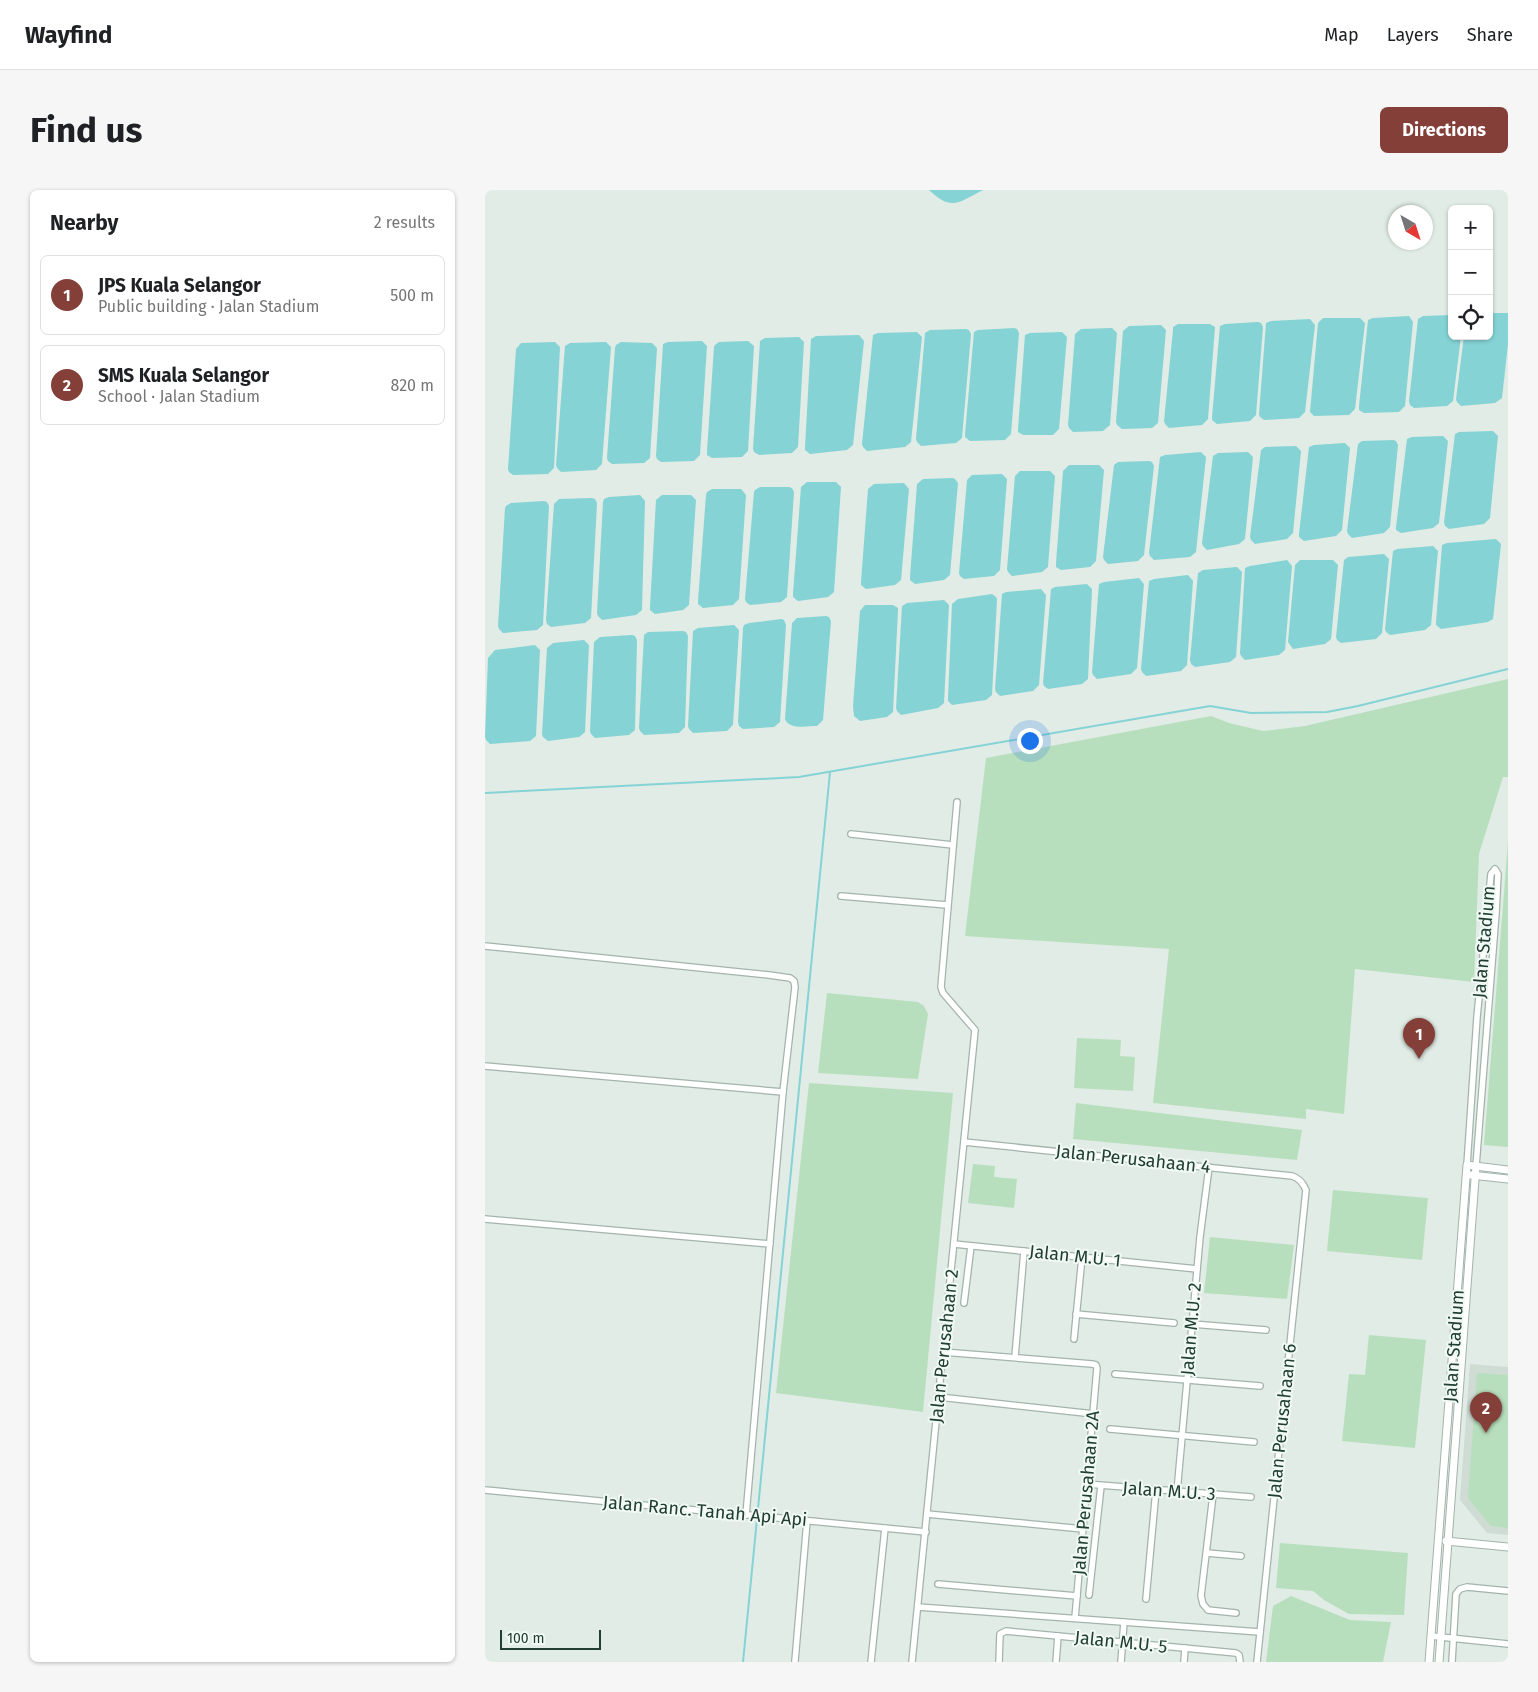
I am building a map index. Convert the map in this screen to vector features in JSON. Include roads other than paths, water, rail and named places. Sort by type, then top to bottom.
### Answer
[{"type":"street","points":[[841,896],[947,905],[957,802]]},
{"type":"street","points":[[851,834],[953,845]]},
{"type":"street","name":"Jalan Stadium","points":[[1429,1662],[1481,979],[1491,874],[1495,869],[1498,874],[1496,913],[1439,1662]]},
{"type":"street","name":"Jalan Perusahaan 2","points":[[913,1662],[975,1030],[943,992],[941,987],[947,905]]},
{"type":"street","points":[[485,946],[793,979],[795,987],[783,1092],[749,1516]]},
{"type":"street","points":[[485,1066],[783,1092]]},
{"type":"street","name":"Jalan Perusahaan 4","points":[[964,1142],[1291,1176],[1301,1182]]},
{"type":"street","points":[[1467,1165],[1508,1170]]},
{"type":"street","name":"Jalan M.U. 2","points":[[1177,1492],[1197,1269],[1209,1167]]},
{"type":"street","points":[[1467,1175],[1508,1179]]},
{"type":"street","name":"Jalan Perusahaan 6","points":[[1257,1662],[1306,1190],[1301,1182]]},
{"type":"street","points":[[485,1219],[770,1244]]},
{"type":"street","name":"Jalan M.U. 1","points":[[954,1244],[1197,1269]]},
{"type":"street","points":[[964,1303],[971,1246]]},
{"type":"street","points":[[943,1352],[1015,1357],[1024,1251]]},
{"type":"street","points":[[1074,1340],[1082,1257]]},
{"type":"street","points":[[1076,1314],[1174,1323]]},
{"type":"street","points":[[1192,1324],[1266,1330]]},
{"type":"street","name":"Jalan Perusahaan 2A","points":[[1015,1357],[1092,1364],[1096,1365],[1097,1368],[1075,1618]]},
{"type":"street","points":[[1115,1374],[1260,1386]]},
{"type":"street","points":[[939,1397],[1094,1414]]},
{"type":"street","points":[[1110,1429],[1254,1442]]},
{"type":"street","name":"Jalan M.U. 3","points":[[1087,1484],[1251,1498]]},
{"type":"street","points":[[1089,1595],[1101,1486]]},
{"type":"street","name":"Jalan Ranc. Tanah Api Api","points":[[485,1490],[926,1532]]},
{"type":"street","points":[[1145,1599],[1156,1490]]},
{"type":"street","points":[[1213,1494],[1201,1596],[1203,1604],[1208,1610],[1236,1613]]},
{"type":"street","points":[[927,1514],[1083,1530]]},
{"type":"street","points":[[795,1661],[807,1521]]},
{"type":"street","points":[[871,1662],[885,1528]]},
{"type":"street","points":[[1439,1540],[1508,1547]]},
{"type":"street","points":[[1207,1553],[1241,1556]]},
{"type":"street","points":[[938,1584],[1077,1596]]},
{"type":"street","points":[[1452,1662],[1457,1594],[1460,1589],[1467,1587],[1508,1591]]},
{"type":"street","points":[[918,1607],[1260,1632]]},
{"type":"street","points":[[1121,1662],[1124,1622]]},
{"type":"street","name":"Jalan M.U. 5","points":[[999,1662],[1000,1634],[1006,1630],[1236,1653],[1239,1659]]},
{"type":"street","points":[[1056,1662],[1058,1636]]},
{"type":"street","points":[[1431,1636],[1508,1644]]},
{"type":"street","points":[[1184,1662],[1185,1648]]},
{"type":"water","points":[[929,190],[983,190],[956,203],[950,203],[937,197]]},
{"type":"water","points":[[1493,313],[1508,313],[1508,344],[1502,398],[1495,403],[1461,406],[1456,399],[1463,340],[1493,340]]},
{"type":"water","points":[[1448,315],[1448,340],[1461,340],[1453,401],[1447,406],[1414,408],[1410,405],[1418,319],[1423,316]]},
{"type":"water","points":[[1409,316],[1413,322],[1405,406],[1399,412],[1364,413],[1359,410],[1359,406],[1368,320],[1373,318]]},
{"type":"water","points":[[1323,318],[1360,318],[1365,323],[1355,409],[1349,415],[1314,416],[1310,412],[1318,323]]},
{"type":"water","points":[[1310,319],[1315,325],[1305,412],[1299,418],[1264,420],[1259,414],[1266,323],[1271,321]]},
{"type":"water","points":[[1258,322],[1263,327],[1256,415],[1250,421],[1217,424],[1212,420],[1212,417],[1220,326]]},
{"type":"water","points":[[1178,324],[1210,324],[1215,327],[1208,419],[1202,425],[1169,428],[1164,421],[1173,327]]},
{"type":"water","points":[[1161,325],[1166,330],[1158,423],[1152,428],[1122,429],[1116,422],[1123,331],[1129,326]]},
{"type":"water","points":[[1014,328],[1019,333],[1011,434],[1005,440],[970,441],[965,437],[965,434],[974,332],[978,330]]},
{"type":"water","points":[[1112,328],[1117,333],[1110,425],[1103,431],[1073,432],[1068,425],[1075,334],[1081,329]]},
{"type":"water","points":[[966,329],[971,334],[962,438],[956,443],[921,446],[916,439],[925,333],[930,330]]},
{"type":"water","points":[[917,332],[922,337],[911,442],[905,447],[867,451],[862,444],[873,335],[878,333]]},
{"type":"water","points":[[1062,332],[1067,337],[1059,429],[1053,435],[1023,435],[1018,432],[1018,429],[1025,335],[1030,333]]},
{"type":"water","points":[[859,335],[864,341],[853,445],[847,450],[810,454],[805,450],[805,447],[811,339],[816,336]]},
{"type":"water","points":[[799,337],[804,342],[798,447],[792,453],[759,455],[753,449],[760,341],[765,338]]},
{"type":"water","points":[[702,341],[707,346],[700,455],[694,461],[661,462],[656,456],[663,344],[668,342]]},
{"type":"water","points":[[748,341],[754,346],[748,451],[742,457],[712,458],[707,455],[707,451],[714,347],[719,342]]},
{"type":"water","points":[[555,342],[560,347],[554,468],[548,474],[513,475],[508,469],[516,349],[521,343]]},
{"type":"water","points":[[606,342],[611,347],[602,464],[596,470],[561,472],[556,465],[565,346],[570,343]]},
{"type":"water","points":[[621,342],[652,343],[657,348],[650,458],[644,463],[612,464],[607,458],[615,348]]},
{"type":"water","points":[[1493,431],[1498,436],[1490,518],[1484,524],[1449,529],[1445,526],[1444,522],[1455,434],[1459,432]]},
{"type":"water","points":[[1443,436],[1448,441],[1439,523],[1433,528],[1401,533],[1396,530],[1396,527],[1407,439],[1412,437]]},
{"type":"water","points":[[1393,440],[1398,445],[1390,527],[1384,533],[1352,538],[1347,531],[1358,444],[1362,441]]},
{"type":"water","points":[[1345,443],[1350,448],[1342,530],[1336,536],[1304,541],[1299,537],[1299,534],[1309,447]]},
{"type":"water","points":[[1296,446],[1301,451],[1293,533],[1287,539],[1255,544],[1250,537],[1261,450],[1265,447]]},
{"type":"water","points":[[1201,452],[1206,457],[1196,552],[1190,557],[1154,560],[1149,553],[1160,457]]},
{"type":"water","points":[[1248,452],[1253,457],[1245,539],[1239,544],[1207,550],[1202,543],[1213,456],[1218,453]]},
{"type":"water","points":[[1149,461],[1154,466],[1144,555],[1138,561],[1108,564],[1103,557],[1114,465],[1118,462]]},
{"type":"water","points":[[1069,465],[1099,465],[1104,470],[1096,561],[1090,567],[1061,570],[1056,567],[1056,563],[1063,471]]},
{"type":"water","points":[[1020,471],[1050,471],[1055,476],[1048,567],[1042,572],[1012,576],[1007,569],[1015,476]]},
{"type":"water","points":[[1002,474],[1007,479],[1000,570],[994,576],[964,579],[959,573],[967,480],[972,475]]},
{"type":"water","points":[[953,478],[958,483],[950,575],[944,580],[915,584],[910,580],[910,577],[917,484],[923,479]]},
{"type":"water","points":[[807,482],[836,482],[841,487],[834,592],[828,597],[798,601],[793,597],[793,594],[801,487]]},
{"type":"water","points":[[904,483],[909,489],[901,580],[895,585],[866,589],[861,585],[861,582],[868,489],[874,484]]},
{"type":"water","points":[[760,487],[789,487],[794,492],[787,597],[781,602],[750,605],[745,599],[754,492]]},
{"type":"water","points":[[712,489],[741,489],[746,495],[739,599],[733,605],[703,608],[698,604],[698,601],[706,495]]},
{"type":"water","points":[[640,495],[645,501],[642,610],[636,615],[602,620],[597,613],[603,502],[604,499],[609,497]]},
{"type":"water","points":[[662,495],[691,495],[696,500],[689,605],[683,610],[655,614],[650,610],[650,607],[656,500]]},
{"type":"water","points":[[592,498],[597,503],[591,618],[585,623],[551,627],[547,624],[546,620],[554,504],[559,499]]},
{"type":"water","points":[[544,501],[549,506],[543,625],[537,630],[503,633],[498,626],[505,508],[511,503]]},
{"type":"water","points":[[1496,539],[1501,544],[1493,619],[1488,622],[1441,629],[1436,625],[1436,622],[1442,545]]},
{"type":"water","points":[[1433,546],[1438,551],[1431,625],[1425,630],[1390,635],[1385,629],[1393,551]]},
{"type":"water","points":[[1384,554],[1389,559],[1382,633],[1376,639],[1341,643],[1336,637],[1344,560],[1348,557]]},
{"type":"water","points":[[1287,560],[1292,566],[1285,650],[1279,655],[1245,660],[1240,653],[1245,568]]},
{"type":"water","points":[[1300,560],[1333,560],[1338,565],[1331,639],[1325,644],[1293,649],[1288,642],[1295,565]]},
{"type":"water","points":[[1237,567],[1242,572],[1236,657],[1230,662],[1195,667],[1191,664],[1190,660],[1198,573],[1203,570]]},
{"type":"water","points":[[1188,575],[1193,581],[1187,665],[1181,671],[1146,676],[1141,669],[1149,581]]},
{"type":"water","points":[[1139,578],[1144,584],[1137,668],[1131,674],[1097,679],[1092,672],[1099,584]]},
{"type":"water","points":[[1087,584],[1092,589],[1088,679],[1082,684],[1048,689],[1043,683],[1051,589]]},
{"type":"water","points":[[1041,589],[1046,595],[1039,685],[1033,691],[1000,696],[995,689],[1002,594]]},
{"type":"water","points":[[992,594],[997,599],[992,695],[986,700],[952,705],[948,698],[952,604],[958,599]]},
{"type":"water","points":[[944,600],[949,605],[944,703],[938,708],[901,715],[896,708],[902,606],[907,603]]},
{"type":"water","points":[[865,605],[893,605],[898,610],[893,712],[887,717],[860,721],[854,716],[853,706],[860,611]]},
{"type":"water","points":[[826,616],[831,621],[823,720],[817,726],[790,725],[785,719],[792,623],[797,618]]},
{"type":"water","points":[[784,620],[786,625],[780,722],[774,727],[743,729],[739,726],[738,722],[744,625]]},
{"type":"water","points":[[734,625],[739,630],[733,725],[727,731],[693,733],[688,726],[693,631],[698,628]]},
{"type":"water","points":[[683,631],[688,636],[685,727],[679,733],[644,735],[639,728],[644,635],[648,632]]},
{"type":"water","points":[[632,635],[637,640],[635,730],[629,735],[595,738],[590,731],[594,642],[600,637]]},
{"type":"water","points":[[584,640],[589,645],[585,732],[579,737],[548,741],[542,734],[547,648],[553,643]]},
{"type":"water","points":[[535,645],[540,650],[536,736],[530,741],[490,744],[485,737],[488,658],[495,650]]},
{"type":"waterway","points":[[485,793],[799,777],[1210,706],[1251,713],[1327,712],[1508,669]]},
{"type":"waterway","points":[[743,1662],[830,772]]},
{"type":"place","name":"JPS Kuala Selangor","points":[[1419,1059]]},
{"type":"place","name":"SMS Kuala Selangor","points":[[1486,1433]]}]
